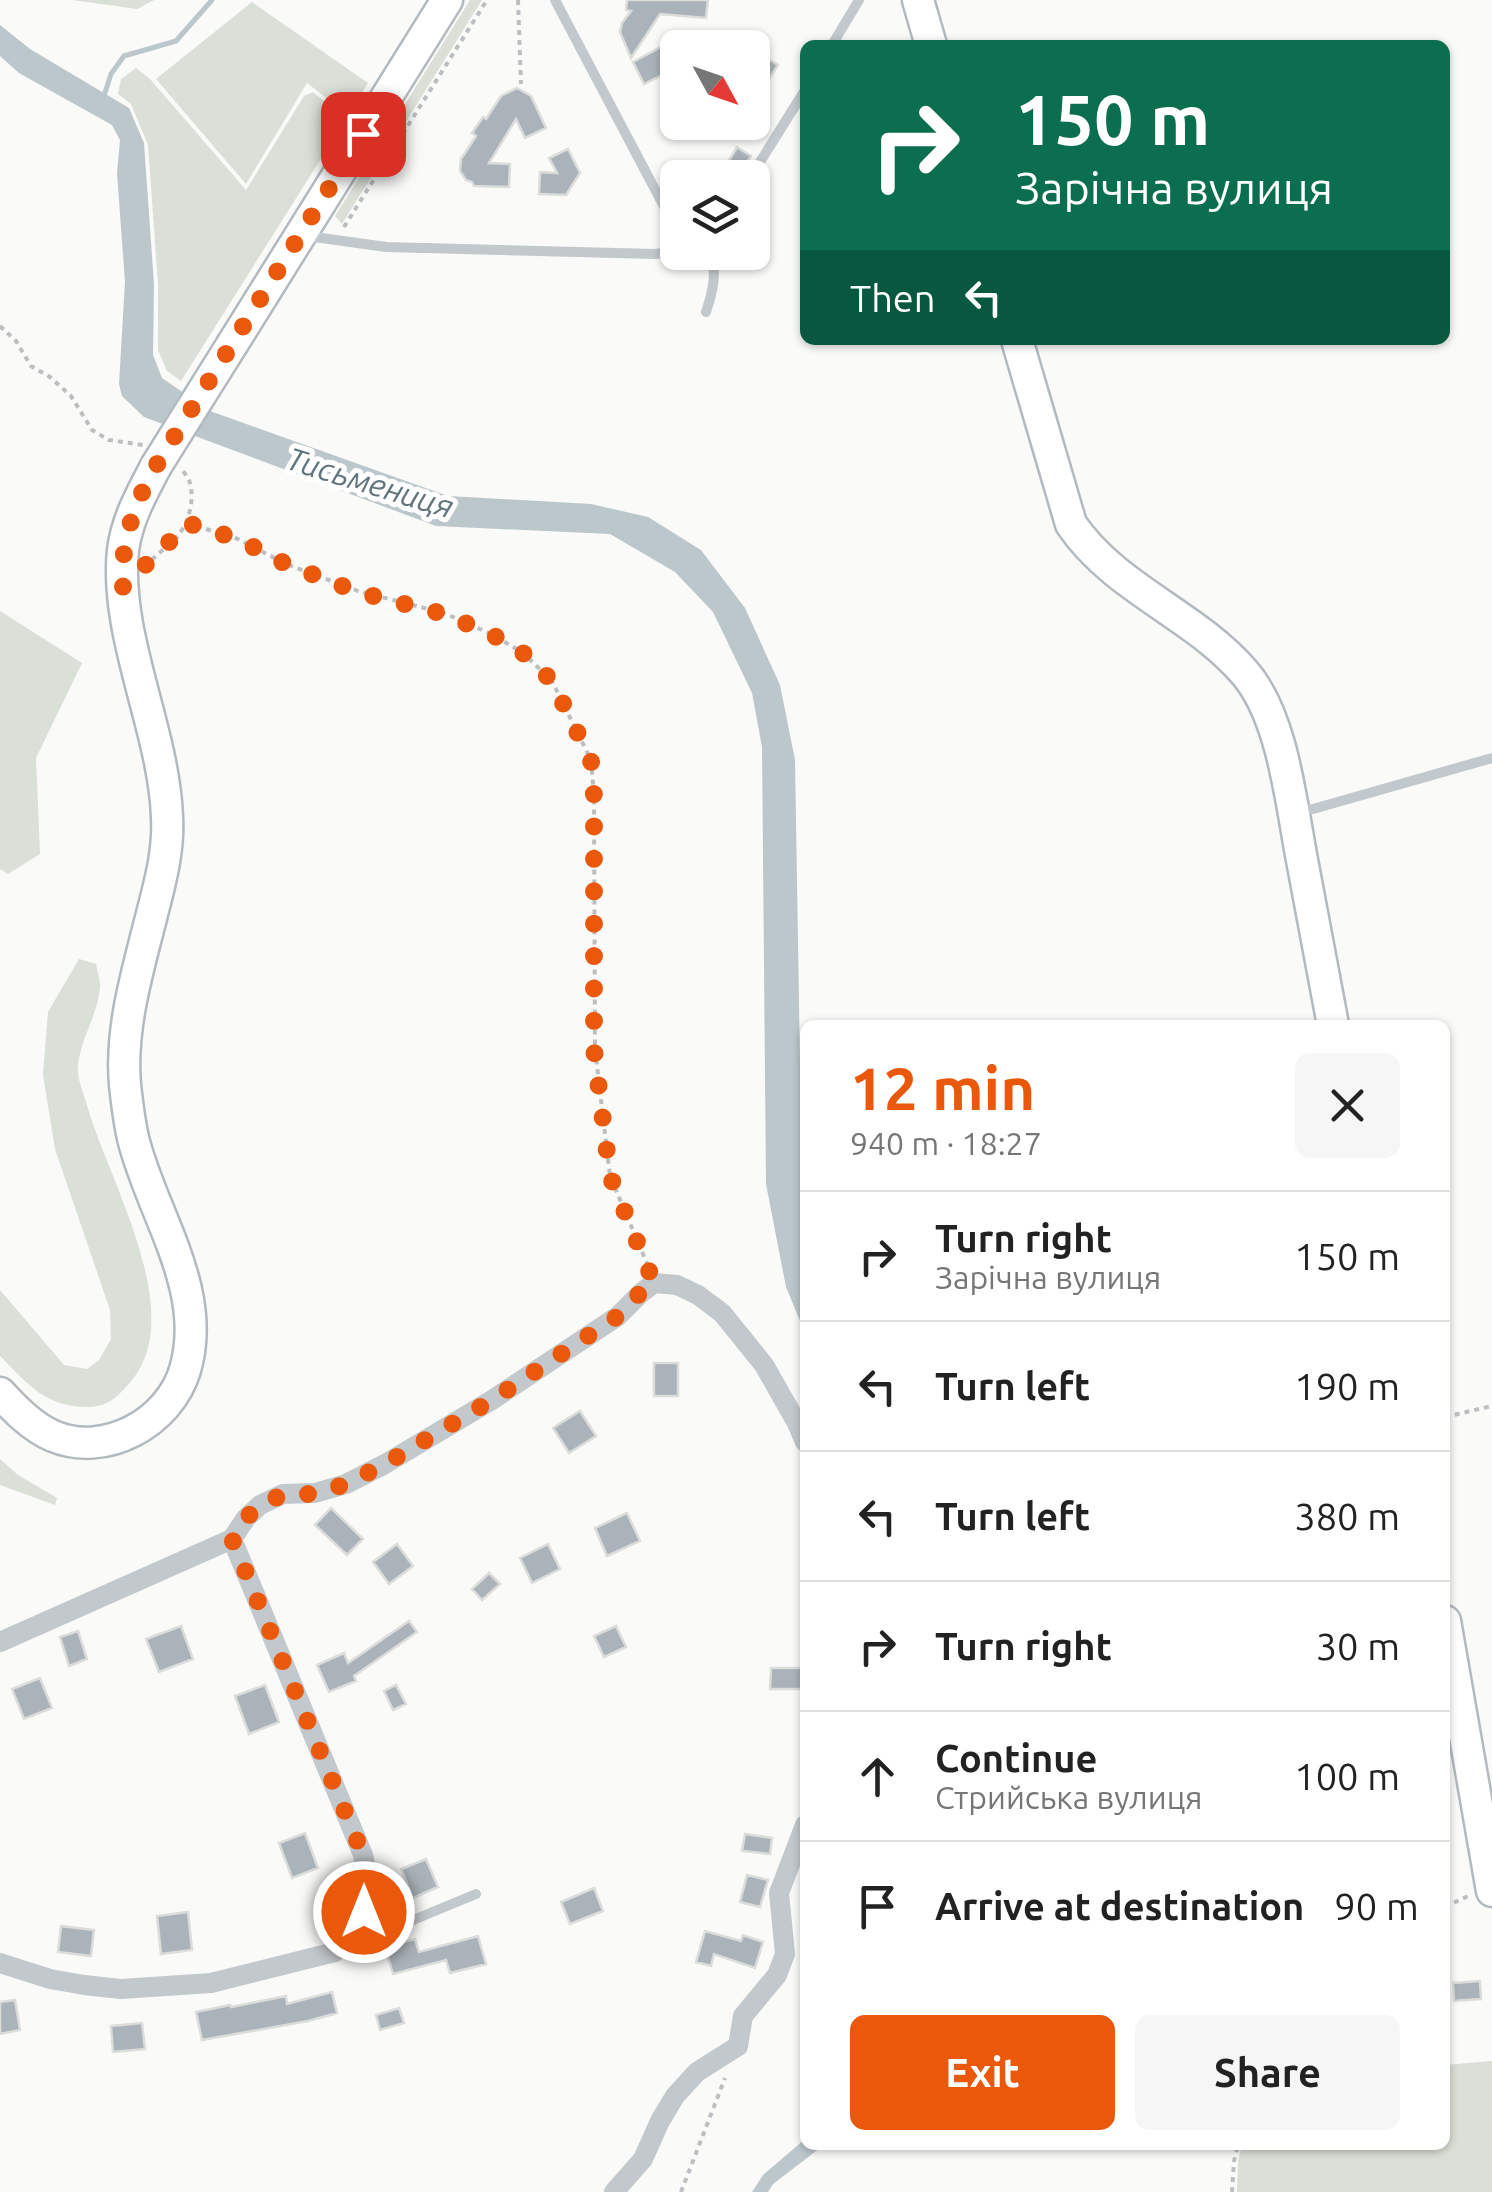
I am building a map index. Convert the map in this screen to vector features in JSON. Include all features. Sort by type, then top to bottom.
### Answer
[{"type":"main road","points":[[0,1393],[51,1436],[80,1443],[110,1442],[148,1423],[169,1401],[184,1373],[190,1320],[185,1284],[133,1138],[125,1084],[132,994],[163,872],[168,820],[157,748],[127,621],[124,548],[135,506],[162,459],[446,0]]},
{"type":"main road","points":[[918,0],[930,40]]},
{"type":"main road","points":[[1018,345],[1071,524],[1086,546],[1126,582],[1218,646],[1264,699],[1283,762],[1332,1020]]},
{"type":"main road","points":[[1450,1650],[1492,1891]]},
{"type":"street","points":[[0,1642],[232,1539],[260,1505],[284,1494],[315,1494],[346,1484],[385,1464],[492,1400],[618,1316],[654,1283],[677,1285],[722,1314],[764,1365],[800,1430]]},
{"type":"street","points":[[0,1963],[50,1979],[122,1988],[211,1984],[335,1952],[352,1935],[368,1894],[363,1855],[232,1539]]},
{"type":"street","points":[[614,2192],[642,2160],[675,2096],[697,2072],[738,2046],[743,2016],[776,1975],[785,1954],[780,1894],[800,1839]]},
{"type":"lane","points":[[555,0],[660,199]]},
{"type":"lane","points":[[835,40],[859,0]]},
{"type":"lane","points":[[761,160],[800,98]]},
{"type":"lane","points":[[301,235],[386,247],[660,253]]},
{"type":"lane","points":[[706,312],[714,287],[714,270]]},
{"type":"lane","points":[[1293,814],[1492,758]]},
{"type":"lane","points":[[335,1952],[476,1894]]},
{"type":"path","points":[[336,240],[488,0]]},
{"type":"path","points":[[518,0],[521,84]]},
{"type":"path","points":[[0,326],[16,341],[31,366],[72,396],[92,430],[162,459],[189,480],[187,523],[176,539],[123,587]]},
{"type":"path","points":[[187,523],[238,539],[286,564],[358,592],[460,620],[522,652],[552,681],[591,760],[594,1049],[610,1176],[654,1283]]},
{"type":"path","points":[[1450,1417],[1492,1406]]},
{"type":"path","points":[[681,2192],[738,2046]]},
{"type":"path","points":[[1232,2192],[1237,2150]]},
{"type":"shaded area","points":[[72,0],[154,0],[137,9]]},
{"type":"shaded area","points":[[470,0],[482,0],[342,224],[335,216]]},
{"type":"shaded area","points":[[252,2],[368,83],[348,115],[307,83],[246,184],[156,79]]},
{"type":"shaded area","points":[[136,68],[150,79],[246,190],[304,96],[313,92],[346,119],[181,381],[167,371],[158,350],[158,284],[148,145],[131,104],[118,94],[121,79]]},
{"type":"shaded area","points":[[0,611],[82,663],[36,758],[40,854],[8,874],[0,869]]},
{"type":"shaded area","points":[[79,959],[96,964],[100,986],[79,1058],[79,1077],[138,1244],[148,1282],[151,1319],[147,1352],[132,1380],[110,1401],[91,1407],[68,1405],[45,1396],[0,1356],[0,1290],[64,1365],[87,1369],[99,1360],[111,1339],[110,1310],[55,1149],[43,1075],[48,1012]]},
{"type":"shaded area","points":[[0,1459],[18,1475],[57,1498],[55,1505],[0,1485]]},
{"type":"shaded area","points":[[1492,2061],[1492,2192],[1237,2192],[1241,2150],[1450,2150],[1450,2065]]},
{"type":"water","name":"Тисьмениця","points":[[0,25],[30,49],[129,108],[144,143],[154,284],[153,355],[162,378],[210,411],[448,496],[591,504],[648,517],[701,550],[745,608],[780,685],[795,760],[800,1321],[786,1287],[766,1184],[762,747],[752,693],[713,612],[675,572],[610,534],[436,526],[144,417],[122,396],[119,384],[125,282],[117,173],[120,140],[112,125],[19,73],[0,56]]},
{"type":"water","points":[[800,2143],[800,2150],[817,2150],[768,2192],[752,2192],[763,2175]]},
{"type":"building","points":[[627,0],[708,0],[706,18],[660,14],[631,58],[620,32],[631,11],[626,10]]},
{"type":"building","points":[[660,48],[660,76],[644,84],[633,62]]},
{"type":"building","points":[[770,60],[778,65],[770,77]]},
{"type":"building","points":[[517,88],[531,96],[546,128],[525,138],[516,119],[489,163],[510,164],[509,187],[474,186],[460,171],[461,159],[476,136],[472,133],[501,96]]},
{"type":"building","points":[[737,147],[751,156],[748,160],[729,160]]},
{"type":"building","points":[[568,149],[580,173],[566,195],[539,194],[540,172],[557,173],[549,158]]},
{"type":"building","points":[[654,1363],[678,1363],[678,1396],[654,1396]]},
{"type":"building","points":[[580,1411],[596,1436],[569,1453],[553,1428]]},
{"type":"building","points":[[331,1508],[363,1539],[347,1555],[315,1525]]},
{"type":"building","points":[[627,1513],[640,1541],[607,1556],[595,1528]]},
{"type":"building","points":[[397,1544],[413,1566],[389,1584],[373,1562]]},
{"type":"building","points":[[548,1544],[560,1569],[532,1583],[520,1558]]},
{"type":"building","points":[[489,1573],[500,1584],[482,1600],[472,1589]]},
{"type":"building","points":[[409,1621],[417,1632],[354,1676],[356,1681],[329,1692],[317,1665],[344,1653],[348,1663]]},
{"type":"building","points":[[181,1626],[193,1659],[159,1672],[146,1639]]},
{"type":"building","points":[[616,1626],[626,1647],[604,1657],[594,1636]]},
{"type":"building","points":[[78,1631],[87,1659],[69,1666],[60,1637]]},
{"type":"building","points":[[771,1668],[800,1668],[800,1689],[770,1689]]},
{"type":"building","points":[[40,1678],[52,1708],[24,1719],[12,1689]]},
{"type":"building","points":[[265,1685],[279,1722],[249,1734],[235,1696]]},
{"type":"building","points":[[396,1685],[406,1704],[393,1710],[384,1691]]},
{"type":"building","points":[[305,1833],[318,1868],[292,1878],[279,1843]]},
{"type":"building","points":[[745,1834],[772,1838],[770,1854],[742,1851]]},
{"type":"building","points":[[426,1859],[438,1887],[413,1898],[401,1869]]},
{"type":"building","points":[[747,1875],[768,1880],[760,1907],[740,1902]]},
{"type":"building","points":[[594,1888],[603,1911],[570,1924],[561,1902]]},
{"type":"building","points":[[188,1912],[192,1950],[161,1954],[157,1916]]},
{"type":"building","points":[[61,1926],[94,1930],[91,1956],[58,1952]]},
{"type":"building","points":[[705,1931],[741,1941],[743,1935],[763,1942],[755,1968],[714,1954],[711,1966],[696,1962]]},
{"type":"building","points":[[478,1936],[486,1964],[450,1973],[446,1960],[393,1974],[385,1947],[415,1939],[419,1952]]},
{"type":"building","points":[[1480,1981],[1481,1999],[1454,2001],[1453,1983]]},
{"type":"building","points":[[332,1992],[337,2013],[202,2040],[196,2012],[286,1996],[287,2004]]},
{"type":"building","points":[[15,2000],[20,2030],[0,2034],[0,2002]]},
{"type":"building","points":[[399,2008],[404,2023],[380,2030],[376,2015]]},
{"type":"building","points":[[142,2023],[145,2049],[113,2052],[111,2026]]},
{"type":"waterway","points":[[103,99],[111,74],[124,56],[176,41],[212,0]]},
{"type":"route","points":[[363,134],[156,466],[135,506],[124,548],[123,587],[176,539],[187,523],[238,539],[286,564],[358,592],[444,614],[491,634],[522,652],[552,681],[591,760],[594,1049],[610,1176],[654,1283],[618,1316],[492,1400],[346,1484],[315,1494],[284,1494],[260,1505],[232,1539],[363,1855],[368,1878],[364,1912]]}]
